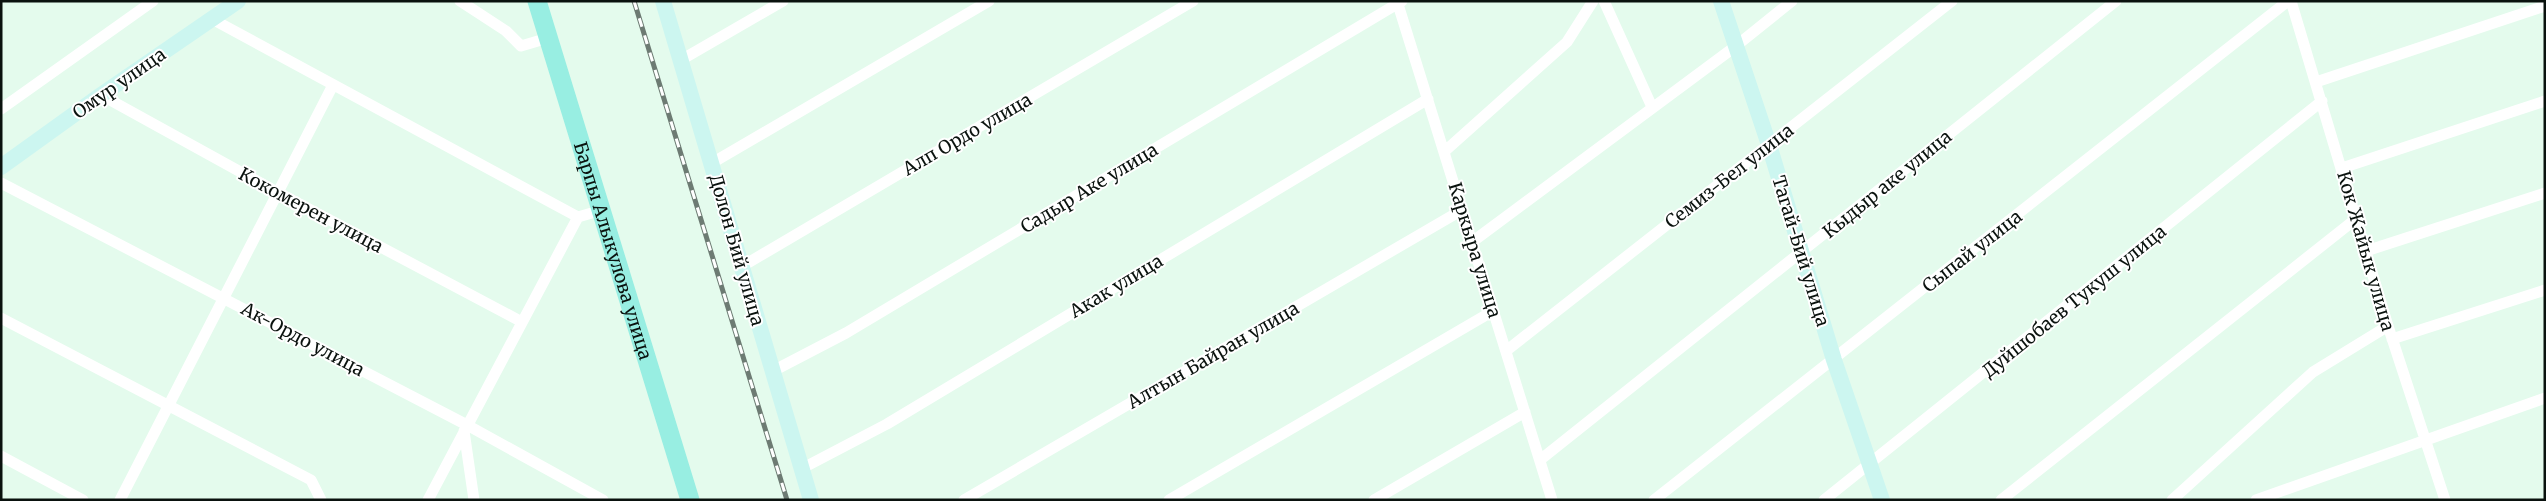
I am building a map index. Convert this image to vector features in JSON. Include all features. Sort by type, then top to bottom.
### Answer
[{"type":"main road","name":"Барпы Алыкулова улица","points":[[537,1],[690,500]]},
{"type":"street","points":[[1,109],[135,6],[153,1]]},
{"type":"street","name":"Омур улица","points":[[1,167],[101,95],[238,1]]},
{"type":"street","points":[[460,1],[506,31],[521,46],[548,38]]},
{"type":"street","name":"Долон Бий улица","points":[[663,1],[811,500]]},
{"type":"street","points":[[681,60],[783,1]]},
{"type":"street","points":[[712,163],[989,1]]},
{"type":"street","name":"Алп Ордо улица","points":[[741,267],[1193,1]]},
{"type":"street","points":[[1445,151],[1567,42],[1593,1]]},
{"type":"street","points":[[1604,1],[1652,107]]},
{"type":"street","name":"Тагай-Бий улица","points":[[1721,1],[1769,145],[1868,466],[1882,500]]},
{"type":"street","points":[[1472,242],[1736,46],[1792,1]]},
{"type":"street","name":"Семиз-Бел улица","points":[[1506,351],[1952,1]]},
{"type":"street","name":"Кыдыр аке улица","points":[[1540,460],[2116,1]]},
{"type":"street","name":"Кок Жайык улица","points":[[2289,1],[2322,101],[2392,339],[2444,500]]},
{"type":"street","name":"Сыпай улица","points":[[1654,500],[2289,1]]},
{"type":"street","name":"Каркыра улица","points":[[1399,2],[1552,500]]},
{"type":"street","name":"Садыр Аке улица","points":[[773,371],[846,333],[1399,2]]},
{"type":"street","points":[[2316,82],[2545,6]]},
{"type":"street","points":[[212,19],[578,217],[602,210]]},
{"type":"street","points":[[120,500],[333,85]]},
{"type":"street","name":"Кокомерен улица","points":[[101,95],[277,192],[522,322]]},
{"type":"street","name":"Акак улица","points":[[801,469],[887,424],[1428,99]]},
{"type":"street","name":"Дуйшобаев Тукуш улица","points":[[1824,500],[2322,101]]},
{"type":"street","points":[[2342,168],[2545,101]]},
{"type":"street","name":"Ак-Ордо улица","points":[[1,183],[225,298],[465,428],[603,500]]},
{"type":"street","points":[[2366,251],[2545,193]]},
{"type":"street","name":"Алтын Байран улица","points":[[964,500],[1462,210]]},
{"type":"street","points":[[428,500],[578,217]]},
{"type":"street","points":[[2001,500],[2357,218]]},
{"type":"street","points":[[2392,339],[2545,290]]},
{"type":"street","points":[[1169,500],[1494,311]]},
{"type":"street","points":[[1,318],[312,480],[321,500]]},
{"type":"street","points":[[2172,500],[2313,372],[2388,326]]},
{"type":"street","points":[[2256,500],[2545,398]]},
{"type":"street","points":[[1374,500],[1525,412]]},
{"type":"street","points":[[465,428],[474,500]]},
{"type":"street","points":[[1,456],[83,500]]},
{"type":"railway","points":[[634,1],[787,500]]}]
